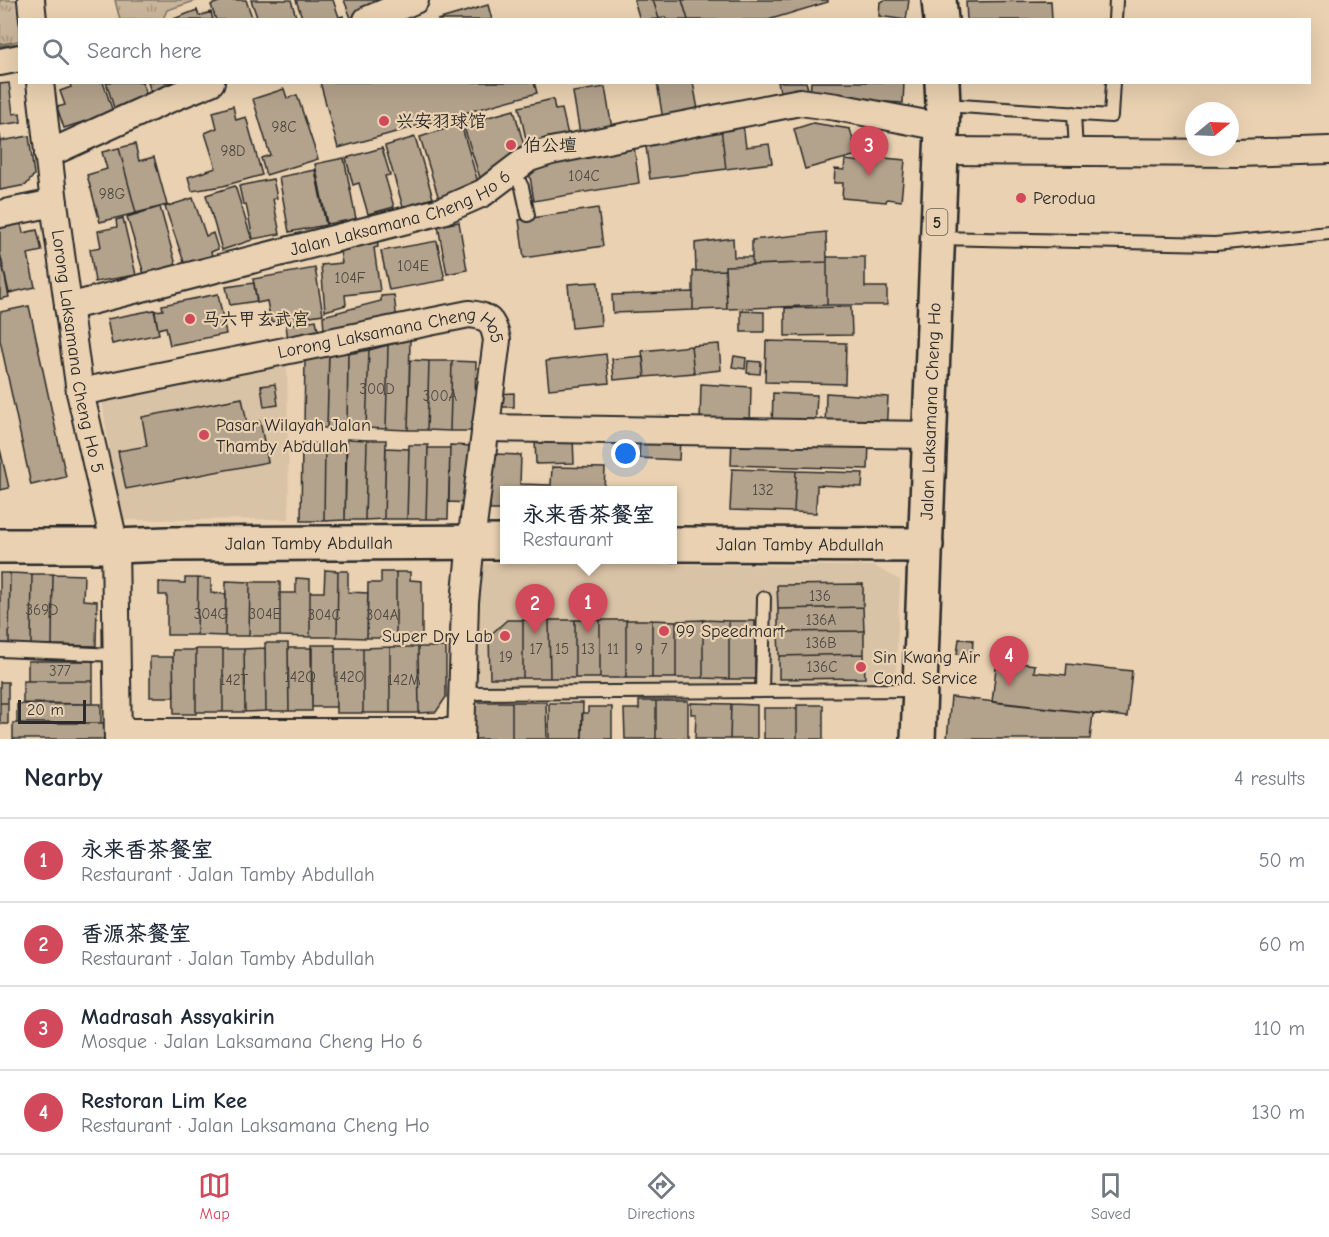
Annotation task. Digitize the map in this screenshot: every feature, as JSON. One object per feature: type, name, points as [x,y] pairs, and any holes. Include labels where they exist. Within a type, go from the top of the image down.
[{"type":"street","points":[[31,0],[33,18]]},
{"type":"street","points":[[372,18],[415,0]]},
{"type":"street","points":[[939,0],[941,18]]},
{"type":"street","points":[[0,62],[18,58]]},
{"type":"street","name":"Lorong Laksamana Cheng Ho 5","points":[[40,84],[80,392],[115,546],[118,736]]},
{"type":"street","points":[[48,154],[206,84]]},
{"type":"street","name":"Jalan Laksamana Cheng Ho 6","points":[[68,307],[442,211],[483,193],[529,158],[551,151],[800,102],[942,116],[1076,152],[1237,153],[1329,150]]},
{"type":"street","name":"Jalan Laksamana Cheng Ho","points":[[918,739],[942,116]]},
{"type":"street","points":[[0,214],[54,203]]},
{"type":"street","name":"Lorong Laksamana Cheng Ho5","points":[[80,392],[469,314],[483,315],[494,325],[496,340],[465,602],[461,736]]},
{"type":"street","points":[[485,428],[929,435]]},
{"type":"street","name":"Jalan Tamby Abdullah","points":[[0,546],[500,542]]},
{"type":"street","name":"Jalan Tamby Abdullah","points":[[677,544],[926,545]]},
{"type":"street","points":[[118,736],[461,736]]},
{"type":"lane","points":[[1115,18],[1116,0]]},
{"type":"lane","points":[[942,116],[1074,113],[1111,116],[1113,84]]},
{"type":"lane","points":[[1074,113],[1076,152]]},
{"type":"lane","points":[[513,171],[522,187],[528,215]]},
{"type":"lane","points":[[936,238],[1215,244],[1329,233]]},
{"type":"lane","points":[[762,691],[764,598]]},
{"type":"lane","points":[[0,650],[117,655]]},
{"type":"lane","points":[[463,693],[920,690]]},
{"type":"shaded area","points":[[287,361],[289,519],[120,520],[101,394]]},
{"type":"shaded area","points":[[457,563],[874,566],[900,580],[895,695],[456,698]]},
{"type":"green space","points":[[0,0],[20,0],[23,18],[18,18],[18,41],[0,44]]},
{"type":"green space","points":[[115,0],[198,0],[167,10],[163,18],[120,18]]},
{"type":"building","points":[[224,0],[246,0],[252,18],[215,18],[211,5]]},
{"type":"building","points":[[251,0],[291,0],[296,18],[257,18]]},
{"type":"building","points":[[296,0],[333,0],[339,17],[343,16],[344,18],[302,18]]},
{"type":"building","points":[[344,0],[400,0],[351,18]]},
{"type":"building","points":[[634,0],[653,0],[659,18],[639,18]]},
{"type":"building","points":[[653,0],[682,0],[687,18],[659,18]]},
{"type":"building","points":[[682,0],[828,0],[828,2],[775,18],[687,18]]},
{"type":"building","points":[[909,0],[906,18],[879,16],[880,2]]},
{"type":"building","points":[[1051,1],[1052,18],[967,18],[966,2]]},
{"type":"building","points":[[488,5],[491,18],[444,18]]},
{"type":"building","points":[[197,10],[199,16],[211,12],[212,18],[176,18]]},
{"type":"building","points":[[9,83],[13,114],[20,113],[21,122],[0,125],[0,84]]},
{"type":"building","points":[[70,84],[104,84],[113,112],[64,128],[57,107],[65,105],[60,91],[71,87]]},
{"type":"building","points":[[107,84],[143,84],[148,100],[115,111]]},
{"type":"building","points":[[149,84],[173,84],[151,92]]},
{"type":"building","name":"兴安羽球馆","points":[[321,84],[535,84],[537,93],[338,148]]},
{"type":"building","points":[[657,84],[693,84],[699,115],[663,120]]},
{"type":"building","points":[[778,84],[807,84],[808,89],[781,95]]},
{"type":"building","points":[[811,84],[904,84],[903,103],[810,98]]},
{"type":"building","points":[[605,87],[613,135],[581,140],[573,92]]},
{"type":"building","points":[[284,89],[287,98],[297,95],[318,159],[266,175],[261,158],[270,155],[253,99]]},
{"type":"building","points":[[553,99],[555,110],[562,109],[570,144],[529,153],[519,107]]},
{"type":"building","points":[[233,106],[236,120],[246,117],[262,175],[223,186],[192,191],[188,177],[216,168],[205,133],[217,128],[213,112]]},
{"type":"building","points":[[514,110],[526,153],[481,181],[463,124]]},
{"type":"building","points":[[813,123],[850,129],[857,155],[805,169],[794,129]]},
{"type":"building","points":[[461,124],[479,186],[439,199],[420,137]]},
{"type":"building","points":[[743,125],[746,147],[769,144],[772,163],[726,169],[721,128]]},
{"type":"building","points":[[721,128],[726,169],[650,179],[645,138]]},
{"type":"building","points":[[0,134],[1,141],[29,136],[34,175],[26,185],[0,190]]},
{"type":"building","points":[[415,137],[433,198],[403,207],[385,146]]},
{"type":"building","points":[[633,139],[639,183],[534,201],[529,170]]},
{"type":"building","points":[[135,144],[139,161],[154,157],[167,205],[136,213],[119,148]]},
{"type":"building","points":[[119,148],[136,213],[100,222],[87,175],[107,169],[102,152]]},
{"type":"building","points":[[382,148],[390,175],[385,176],[394,207],[368,214],[359,183],[353,185],[346,158]]},
{"type":"building","points":[[863,156],[905,160],[901,201],[842,198],[843,183],[834,183],[835,169],[844,170],[845,160],[862,162]]},
{"type":"building","points":[[344,158],[356,219],[327,224],[315,164]]},
{"type":"building","points":[[315,170],[326,225],[289,232],[279,177]]},
{"type":"building","points":[[273,179],[277,198],[273,199],[280,234],[253,239],[246,204],[243,204],[239,186]]},
{"type":"building","points":[[235,186],[252,240],[222,250],[206,195]]},
{"type":"building","points":[[193,198],[206,236],[213,233],[218,249],[211,252],[212,256],[185,265],[165,207]]},
{"type":"building","points":[[160,207],[176,265],[144,274],[127,217]]},
{"type":"building","points":[[598,208],[603,246],[524,258],[519,220]]},
{"type":"building","points":[[20,217],[23,233],[37,230],[42,251],[28,254],[35,287],[9,293],[0,253],[0,221]]},
{"type":"building","points":[[123,218],[136,275],[95,282],[90,249],[101,247],[98,231],[117,227],[116,220]]},
{"type":"building","points":[[459,222],[467,270],[447,274],[438,226]]},
{"type":"building","points":[[826,232],[827,262],[752,265],[752,240]]},
{"type":"building","points":[[733,238],[734,257],[752,257],[752,265],[725,266],[725,270],[696,271],[695,243]]},
{"type":"building","points":[[377,239],[378,247],[374,248],[380,291],[345,295],[346,305],[325,311],[321,265],[342,263],[339,245]]},
{"type":"building","points":[[437,241],[445,280],[389,290],[381,251]]},
{"type":"building","points":[[0,253],[9,297],[0,299]]},
{"type":"building","points":[[827,257],[865,257],[865,287],[887,287],[887,305],[827,305]]},
{"type":"building","points":[[827,262],[827,305],[727,309],[725,266]]},
{"type":"building","points":[[315,268],[323,314],[271,322],[267,301],[257,303],[253,279]]},
{"type":"building","points":[[725,270],[727,309],[693,310],[693,271]]},
{"type":"building","points":[[598,282],[601,325],[572,328],[568,284]]},
{"type":"building","points":[[254,283],[257,301],[230,305],[226,287]]},
{"type":"building","points":[[693,292],[693,310],[613,313],[612,295]]},
{"type":"building","name":"马六甲玄武宫","points":[[218,294],[226,334],[170,345],[166,327],[158,329],[155,311],[163,310],[162,305]]},
{"type":"building","points":[[394,295],[397,321],[324,331],[323,316],[381,301],[381,296]]},
{"type":"building","points":[[29,306],[66,477],[31,485],[0,340],[0,312]]},
{"type":"building","points":[[851,307],[852,335],[785,336],[785,308]]},
{"type":"building","points":[[154,310],[159,334],[112,344],[107,319]]},
{"type":"building","points":[[741,311],[764,312],[764,332],[741,332]]},
{"type":"building","points":[[316,320],[319,335],[288,340],[286,325]]},
{"type":"building","points":[[410,340],[408,430],[386,429],[388,345]]},
{"type":"building","points":[[766,341],[846,343],[845,384],[765,382]]},
{"type":"building","points":[[719,344],[721,370],[694,373],[691,346]]},
{"type":"building","points":[[388,345],[386,429],[366,428],[369,350]]},
{"type":"building","points":[[348,346],[347,428],[327,428],[329,351]]},
{"type":"building","points":[[691,346],[694,373],[645,377],[642,351]]},
{"type":"building","points":[[369,350],[366,428],[347,428],[348,354]]},
{"type":"building","points":[[606,354],[609,383],[549,389],[546,361]]},
{"type":"building","points":[[329,355],[327,428],[304,427],[305,358]]},
{"type":"building","points":[[643,356],[645,377],[614,380],[612,359]]},
{"type":"building","points":[[734,356],[746,358],[745,369],[732,367]]},
{"type":"building","points":[[410,360],[429,361],[427,430],[408,430]]},
{"type":"building","points":[[429,361],[452,361],[450,431],[427,430]]},
{"type":"building","points":[[452,361],[476,362],[474,431],[450,431]]},
{"type":"building","points":[[748,361],[761,362],[760,374],[747,373]]},
{"type":"building","points":[[275,384],[278,405],[264,407],[261,386]]},
{"type":"building","points":[[701,384],[751,387],[750,426],[700,423]]},
{"type":"building","points":[[514,393],[514,407],[496,407],[496,394]]},
{"type":"building","points":[[773,393],[817,395],[815,430],[772,428]]},
{"type":"building","points":[[826,393],[888,397],[886,432],[825,429]]},
{"type":"building","name":"Pasar Wilayah Jalan Thamby Abdullah","points":[[242,398],[247,423],[260,421],[268,462],[126,489],[118,451],[147,446],[142,417]]},
{"type":"building","points":[[640,436],[680,438],[679,460],[639,458]]},
{"type":"building","points":[[573,438],[574,463],[536,464],[535,440]]},
{"type":"building","points":[[732,438],[869,442],[868,469],[731,465]]},
{"type":"building","points":[[347,439],[367,440],[365,520],[345,520]]},
{"type":"building","points":[[367,440],[386,440],[384,519],[365,520]]},
{"type":"building","points":[[302,443],[325,444],[324,521],[301,521]]},
{"type":"building","points":[[325,444],[346,445],[345,520],[324,521]]},
{"type":"building","points":[[409,445],[428,445],[426,519],[407,519]]},
{"type":"building","points":[[450,445],[473,446],[471,503],[449,502]]},
{"type":"building","points":[[386,448],[409,449],[407,519],[384,519]]},
{"type":"building","points":[[428,448],[450,448],[448,519],[426,519]]},
{"type":"building","points":[[0,449],[9,488],[0,490]]},
{"type":"building","points":[[492,454],[521,455],[520,484],[551,485],[552,467],[605,468],[604,486],[500,486],[500,510],[490,510]]},
{"type":"building","points":[[732,469],[796,471],[794,512],[730,510]]},
{"type":"building","points":[[796,471],[863,473],[862,487],[817,485],[816,513],[794,512]]},
{"type":"building","points":[[325,570],[338,571],[337,637],[310,637],[310,592],[324,592]]},
{"type":"building","points":[[338,571],[348,571],[348,592],[368,593],[367,638],[337,637]]},
{"type":"building","points":[[381,572],[396,572],[396,638],[367,638],[368,583],[381,583]]},
{"type":"building","points":[[396,572],[410,572],[410,580],[422,581],[422,639],[396,638]]},
{"type":"building","points":[[0,573],[10,573],[9,644],[0,644]]},
{"type":"building","points":[[10,573],[32,574],[31,645],[9,644]]},
{"type":"building","points":[[32,574],[53,574],[52,645],[31,645]]},
{"type":"building","points":[[53,574],[84,575],[83,600],[97,601],[96,646],[52,645]]},
{"type":"building","points":[[185,578],[198,578],[197,635],[167,635],[167,595],[159,595],[159,582],[185,583]]},
{"type":"building","points":[[198,578],[211,579],[211,593],[226,594],[225,636],[197,635]]},
{"type":"building","points":[[296,578],[310,579],[310,637],[280,636],[280,593],[296,593]]},
{"type":"building","points":[[226,581],[250,582],[249,636],[225,636]]},
{"type":"building","points":[[250,582],[280,582],[280,636],[249,636]]},
{"type":"building","points":[[863,584],[863,607],[778,609],[777,585]]},
{"type":"building","points":[[863,607],[864,631],[778,632],[778,609]]},
{"type":"building","points":[[507,620],[523,620],[523,678],[490,678],[489,636]]},
{"type":"building","points":[[523,620],[549,620],[550,678],[523,678]]},
{"type":"building","points":[[549,620],[575,620],[575,678],[550,678]]},
{"type":"building","points":[[575,620],[600,620],[600,678],[575,678]]},
{"type":"building","points":[[600,620],[626,620],[626,678],[600,678]]},
{"type":"building","points":[[626,620],[652,620],[652,678],[626,678]]},
{"type":"building","points":[[652,620],[676,621],[676,678],[652,678]]},
{"type":"building","points":[[703,620],[729,621],[729,679],[703,678]]},
{"type":"building","points":[[703,620],[703,678],[676,678],[676,621]]},
{"type":"building","points":[[729,621],[755,621],[755,679],[729,679]]},
{"type":"building","points":[[864,631],[864,654],[779,656],[778,632]]},
{"type":"building","points":[[959,639],[973,640],[972,655],[957,654]]},
{"type":"building","points":[[265,643],[288,643],[289,711],[266,711]]},
{"type":"building","points":[[311,645],[335,645],[336,707],[312,707]]},
{"type":"building","points":[[390,647],[418,647],[419,713],[390,713]]},
{"type":"building","points":[[390,647],[390,713],[363,713],[363,648]]},
{"type":"building","points":[[418,647],[446,647],[446,697],[436,712],[419,713]]},
{"type":"building","points":[[265,648],[266,711],[245,712],[244,649]]},
{"type":"building","points":[[288,648],[312,648],[312,711],[289,711]]},
{"type":"building","points":[[335,648],[363,648],[363,713],[336,713]]},
{"type":"building","points":[[196,649],[223,649],[223,712],[196,712]]},
{"type":"building","points":[[223,649],[244,649],[245,712],[223,712]]},
{"type":"building","points":[[173,650],[196,650],[196,714],[174,714]]},
{"type":"building","points":[[864,654],[865,678],[779,679],[779,656]]},
{"type":"building","points":[[150,657],[173,657],[174,697],[150,697]]},
{"type":"building","points":[[28,661],[93,661],[93,681],[28,681]]},
{"type":"building","points":[[1004,661],[1035,665],[1034,672],[1066,675],[1067,664],[1132,671],[1127,717],[992,702],[996,668],[1003,669]]},
{"type":"building","points":[[23,681],[93,681],[93,704],[23,703]]},
{"type":"building","points":[[0,682],[8,682],[8,703],[0,703]]},
{"type":"building","points":[[951,697],[1093,713],[1090,739],[947,739]]},
{"type":"building","points":[[639,701],[656,701],[656,739],[625,739],[624,709],[639,709]]},
{"type":"building","points":[[656,701],[688,701],[688,739],[656,739]]},
{"type":"building","points":[[472,702],[512,702],[512,739],[473,739]]},
{"type":"building","points":[[512,702],[546,702],[547,739],[512,739]]},
{"type":"building","points":[[0,703],[8,703],[8,724],[0,724]]},
{"type":"building","points":[[549,703],[583,703],[582,739],[549,739]]},
{"type":"building","points":[[691,703],[731,704],[730,739],[695,739],[696,714],[691,714]]},
{"type":"building","points":[[17,704],[101,704],[101,723],[17,723]]},
{"type":"building","points":[[731,704],[757,705],[757,739],[730,739]]},
{"type":"building","points":[[797,705],[823,705],[823,739],[797,739]]},
{"type":"building","points":[[588,707],[612,707],[612,739],[582,739],[582,713],[588,713]]},
{"type":"building","points":[[764,708],[797,708],[797,739],[764,739]]},
{"type":"building","points":[[13,723],[105,723],[105,739],[13,739]]},
{"type":"waterway","points":[[0,48],[18,46]]},
{"type":"place","name":"兴安羽球馆","points":[[384,121]]},
{"type":"place","name":"伯公壇","points":[[511,145]]},
{"type":"place","name":"Madrasah Assyakirin","points":[[869,176]]},
{"type":"place","name":"Perodua","points":[[1021,198]]},
{"type":"place","name":"马六甲玄武宫","points":[[190,319]]},
{"type":"place","name":"Pasar Wilayah Jalan Thamby Abdullah","points":[[204,435]]},
{"type":"place","name":"99 Speedmart","points":[[664,631]]},
{"type":"place","name":"永来香茶餐室","points":[[588,633]]},
{"type":"place","name":"香源茶餐室","points":[[535,634]]},
{"type":"place","name":"Super Dry Lab","points":[[505,636]]},
{"type":"place","name":"Sin Kwang Air Cond. Service","points":[[861,667]]},
{"type":"place","name":"Restoran Lim Kee","points":[[1009,686]]}]
